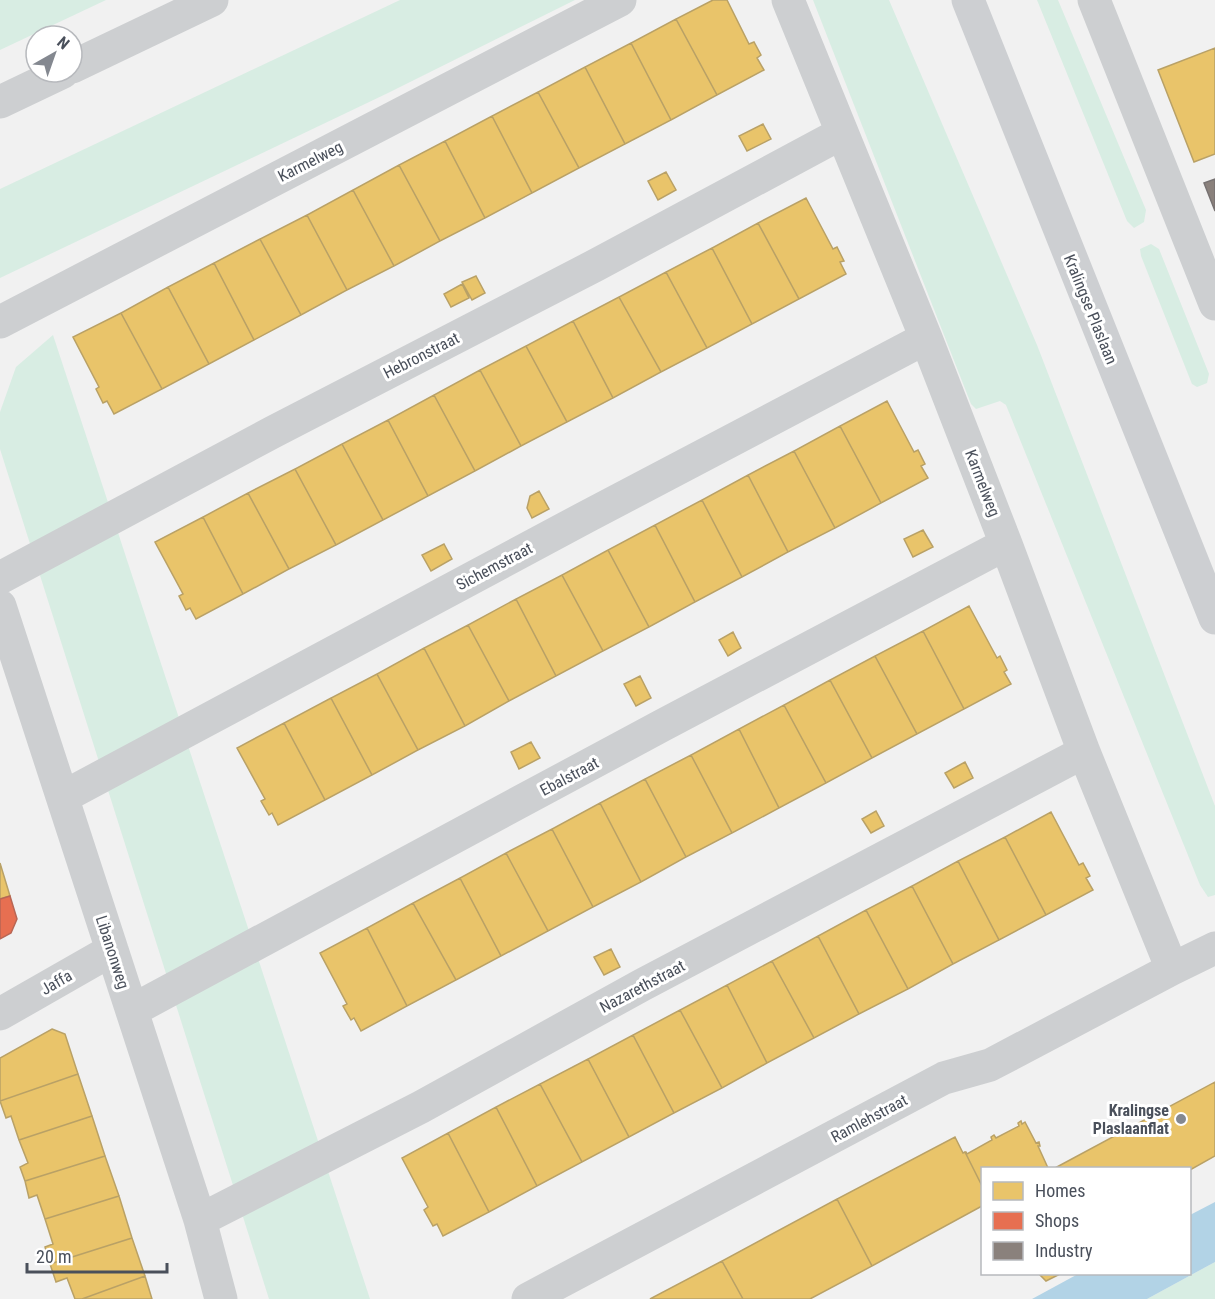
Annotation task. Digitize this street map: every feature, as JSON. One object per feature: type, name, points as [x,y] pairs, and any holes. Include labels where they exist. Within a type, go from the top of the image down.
[{"type":"main road","name":"Kralingse Plaslaan","points":[[968,0],[1215,618]]},
{"type":"street","points":[[84,62],[212,0]]},
{"type":"street","name":"Karmelweg","points":[[0,322],[620,0]]},
{"type":"street","name":"Karmelweg","points":[[788,0],[926,338],[1084,752],[1172,969]]},
{"type":"street","points":[[1094,0],[1215,304]]},
{"type":"street","points":[[0,102],[38,84]]},
{"type":"street","name":"Hebronstraat","points":[[0,578],[273,432],[596,266],[842,133]]},
{"type":"street","name":"Sichemstraat","points":[[63,797],[926,338]]},
{"type":"street","name":"Ebalstraat","points":[[133,1010],[663,725],[1006,544]]},
{"type":"street","name":"Libanonweg","points":[[0,606],[200,1220],[221,1299]]},
{"type":"street","name":"Nazarethstraat","points":[[200,1220],[421,1107],[642,985],[1084,752]]},
{"type":"street","name":"Ramlehstraat","points":[[528,1299],[944,1078],[990,1065],[1215,948]]},
{"type":"street","name":"Jaffa","points":[[0,1014],[112,950]]},
{"type":"green space","points":[[0,0],[106,0],[55,24],[24,24],[24,39],[0,50]]},
{"type":"green space","points":[[400,0],[575,0],[388,93],[0,278],[0,189]]},
{"type":"green space","points":[[813,0],[889,0],[1037,345],[1215,806],[1215,895],[1208,897],[1200,885],[1006,405],[1000,401],[976,409],[971,404]]},
{"type":"green space","points":[[1037,0],[1058,0],[1146,210],[1144,222],[1134,228],[1127,221]]},
{"type":"green space","points":[[1151,244],[1159,249],[1209,374],[1207,383],[1197,387],[1192,384],[1141,256],[1140,249]]},
{"type":"green space","points":[[53,335],[370,1299],[269,1299],[0,449],[0,412],[16,367]]},
{"type":"green space","points":[[1215,1262],[1215,1299],[1147,1299]]},
{"type":"water","points":[[1215,1202],[1215,1262],[1147,1299],[1032,1299],[1076,1275],[1191,1275],[1191,1214]]},
{"type":"building: Homes","points":[[713,0],[727,0],[749,44],[754,42],[761,55],[757,58],[764,70],[717,95],[676,19]]},
{"type":"building: Homes","points":[[676,19],[717,95],[671,120],[631,43]]},
{"type":"building: Homes","points":[[631,43],[671,120],[625,144],[585,67]]},
{"type":"building: Homes","points":[[1215,48],[1215,154],[1194,162],[1158,70]]},
{"type":"building: Homes","points":[[585,67],[625,144],[579,168],[538,92]]},
{"type":"building: Homes","points":[[538,92],[579,168],[532,193],[492,116]]},
{"type":"building: Homes","points":[[492,116],[532,193],[485,218],[445,141]]},
{"type":"building: Homes","points":[[763,124],[771,139],[747,151],[739,136]]},
{"type":"building: Homes","points":[[445,141],[485,218],[440,241],[399,165]]},
{"type":"building: Homes","points":[[399,165],[440,241],[394,266],[353,190]]},
{"type":"building: Homes","points":[[666,172],[676,190],[658,200],[648,181]]},
{"type":"building: Homes","points":[[353,190],[394,266],[347,290],[307,215]]},
{"type":"building: Homes","points":[[806,198],[833,249],[837,247],[844,261],[840,262],[846,274],[799,299],[758,223]]},
{"type":"building: Homes","points":[[307,215],[347,290],[301,315],[260,239]]},
{"type":"building: Homes","points":[[758,223],[799,299],[752,324],[712,248]]},
{"type":"building: Homes","points":[[260,239],[301,315],[254,340],[214,263]]},
{"type":"building: Homes","points":[[712,248],[752,324],[707,348],[666,272]]},
{"type":"building: Homes","points":[[214,263],[254,340],[209,364],[168,287]]},
{"type":"building: Homes","points":[[666,272],[707,348],[661,372],[619,297]]},
{"type":"building: Homes","points":[[476,276],[485,293],[472,300],[462,282]]},
{"type":"building: Homes","points":[[462,284],[469,298],[451,307],[444,294]]},
{"type":"building: Homes","points":[[168,287],[209,364],[162,389],[121,313]]},
{"type":"building: Homes","points":[[619,297],[661,372],[613,398],[573,321]]},
{"type":"building: Homes","points":[[121,313],[162,389],[114,414],[107,401],[103,403],[96,389],[99,387],[73,337]]},
{"type":"building: Homes","points":[[573,321],[613,398],[567,422],[526,346]]},
{"type":"building: Homes","points":[[526,346],[567,422],[521,446],[480,370]]},
{"type":"building: Homes","points":[[480,370],[521,446],[475,471],[434,395]]},
{"type":"building: Homes","points":[[434,395],[475,471],[428,496],[388,420]]},
{"type":"building: Homes","points":[[887,401],[914,452],[918,450],[925,464],[921,466],[928,478],[881,503],[840,426]]},
{"type":"building: Homes","points":[[388,420],[428,496],[383,520],[342,444]]},
{"type":"building: Homes","points":[[840,426],[881,503],[835,528],[794,451]]},
{"type":"building: Homes","points":[[342,444],[383,520],[336,545],[295,469]]},
{"type":"building: Homes","points":[[794,451],[835,528],[788,552],[748,475]]},
{"type":"building: Homes","points":[[295,469],[336,545],[289,569],[248,493]]},
{"type":"building: Homes","points":[[748,475],[788,552],[742,577],[702,500]]},
{"type":"building: Homes","points":[[539,491],[549,509],[532,518],[527,508],[530,496]]},
{"type":"building: Homes","points":[[248,493],[289,569],[243,594],[203,517]]},
{"type":"building: Homes","points":[[702,500],[742,577],[695,602],[655,525]]},
{"type":"building: Homes","points":[[203,517],[243,594],[196,619],[190,608],[186,610],[179,596],[183,594],[155,542]]},
{"type":"building: Homes","points":[[655,525],[695,602],[649,627],[608,550]]},
{"type":"building: Homes","points":[[923,530],[933,547],[913,557],[904,539]]},
{"type":"building: Homes","points":[[444,544],[452,559],[431,571],[422,555]]},
{"type":"building: Homes","points":[[608,550],[649,627],[603,651],[562,575]]},
{"type":"building: Homes","points":[[562,575],[603,651],[556,676],[516,599]]},
{"type":"building: Homes","points":[[516,599],[556,676],[509,701],[468,625]]},
{"type":"building: Homes","points":[[969,606],[997,658],[1000,656],[1007,670],[1004,672],[1011,684],[964,709],[923,631]]},
{"type":"building: Homes","points":[[468,625],[509,701],[465,726],[424,648]]},
{"type":"building: Homes","points":[[923,631],[964,709],[917,734],[875,656]]},
{"type":"building: Homes","points":[[733,632],[741,648],[728,656],[719,640]]},
{"type":"building: Homes","points":[[424,648],[465,726],[418,750],[377,674]]},
{"type":"building: Homes","points":[[875,656],[917,734],[872,758],[830,680]]},
{"type":"building: Homes","points":[[377,674],[418,750],[372,775],[331,698]]},
{"type":"building: Homes","points":[[640,676],[651,698],[636,706],[624,684]]},
{"type":"building: Homes","points":[[830,680],[872,758],[826,783],[784,705]]},
{"type":"building: Homes","points":[[331,698],[372,775],[325,800],[284,723]]},
{"type":"building: Homes","points":[[784,705],[826,783],[779,808],[739,729]]},
{"type":"building: Homes","points":[[284,723],[325,800],[278,825],[272,813],[269,815],[261,801],[265,799],[237,748]]},
{"type":"building: Homes","points":[[739,729],[779,808],[732,833],[691,755]]},
{"type":"building: Homes","points":[[531,742],[540,758],[519,769],[511,752]]},
{"type":"building: Homes","points":[[691,755],[732,833],[686,857],[645,779]]},
{"type":"building: Homes","points":[[965,762],[973,778],[954,788],[945,773]]},
{"type":"building: Homes","points":[[645,779],[686,857],[641,882],[600,803]]},
{"type":"building: Homes","points":[[600,803],[641,882],[593,907],[552,829]]},
{"type":"building: Homes","points":[[876,811],[884,826],[871,833],[862,819]]},
{"type":"building: Homes","points":[[1051,812],[1079,865],[1083,863],[1090,876],[1086,878],[1093,890],[1046,915],[1005,837]]},
{"type":"building: Homes","points":[[552,829],[593,907],[548,931],[506,853]]},
{"type":"building: Homes","points":[[1005,837],[1046,915],[999,940],[958,861]]},
{"type":"building: Homes","points":[[506,853],[548,931],[501,956],[460,878]]},
{"type":"building: Homes","points":[[958,861],[999,940],[953,964],[912,886]]},
{"type":"building: Homes","points":[[0,863],[10,896],[0,899]]},
{"type":"building: Homes","points":[[460,878],[501,956],[456,980],[413,903]]},
{"type":"building: Homes","points":[[912,886],[953,964],[908,989],[866,910]]},
{"type":"building: Homes","points":[[413,903],[456,980],[407,1006],[367,928]]},
{"type":"building: Homes","points":[[866,910],[908,989],[859,1014],[818,936]]},
{"type":"building: Homes","points":[[367,928],[407,1006],[361,1031],[354,1018],[351,1020],[343,1006],[347,1004],[320,953]]},
{"type":"building: Homes","points":[[818,936],[859,1014],[814,1038],[772,961]]},
{"type":"building: Homes","points":[[611,949],[620,967],[604,975],[594,957]]},
{"type":"building: Homes","points":[[772,961],[814,1038],[767,1063],[727,985]]},
{"type":"building: Homes","points":[[727,985],[767,1063],[722,1088],[680,1010]]},
{"type":"building: Homes","points":[[680,1010],[722,1088],[674,1113],[633,1035]]},
{"type":"building: Homes","points":[[52,1029],[65,1034],[78,1074],[0,1101],[0,1058]]},
{"type":"building: Homes","points":[[633,1035],[674,1113],[629,1137],[588,1059]]},
{"type":"building: Homes","points":[[588,1059],[629,1137],[582,1162],[540,1084]]},
{"type":"building: Homes","points":[[78,1074],[92,1116],[19,1140],[11,1116],[6,1118],[0,1101]]},
{"type":"building: Homes","name":"Kralingse Plaslaanflat","points":[[1215,1082],[1215,1156],[1191,1169],[1191,1167],[1057,1167]]},
{"type":"building: Homes","points":[[540,1084],[582,1162],[537,1186],[496,1107]]},
{"type":"building: Homes","points":[[496,1107],[537,1186],[489,1212],[448,1133]]},
{"type":"building: Homes","points":[[92,1116],[105,1156],[25,1181],[20,1167],[28,1163],[19,1140]]},
{"type":"building: Homes","points":[[1025,1122],[1036,1143],[1039,1142],[1040,1146],[1038,1146],[1048,1167],[981,1167],[981,1184],[965,1152],[967,1154],[992,1140],[991,1137],[994,1135],[996,1138],[1019,1126],[1018,1123]]},
{"type":"building: Homes","points":[[448,1133],[489,1212],[443,1236],[437,1224],[433,1226],[424,1210],[428,1207],[402,1158]]},
{"type":"building: Homes","points":[[955,1137],[981,1184],[981,1207],[872,1266],[837,1199]]},
{"type":"building: Homes","points":[[105,1156],[119,1196],[45,1219],[37,1195],[29,1198],[25,1181]]},
{"type":"building: Homes","points":[[119,1196],[132,1238],[50,1264],[45,1247],[53,1244],[45,1219]]},
{"type":"building: Homes","points":[[837,1199],[872,1266],[810,1299],[743,1299],[722,1261]]},
{"type":"building: Homes","points":[[132,1238],[145,1276],[82,1299],[75,1299],[67,1278],[56,1282],[50,1264]]},
{"type":"building: Homes","points":[[722,1261],[743,1299],[650,1299]]},
{"type":"building: Homes","points":[[1040,1275],[1058,1275],[1046,1281]]},
{"type":"building: Homes","points":[[145,1276],[152,1299],[82,1299]]},
{"type":"building: Shops","points":[[10,896],[17,919],[11,933],[0,939],[0,899]]},
{"type":"building: Industry","points":[[1215,179],[1215,211],[1204,183]]},
{"type":"place","name":"Kralingse Plaslaanflat","points":[[1181,1119]]}]
